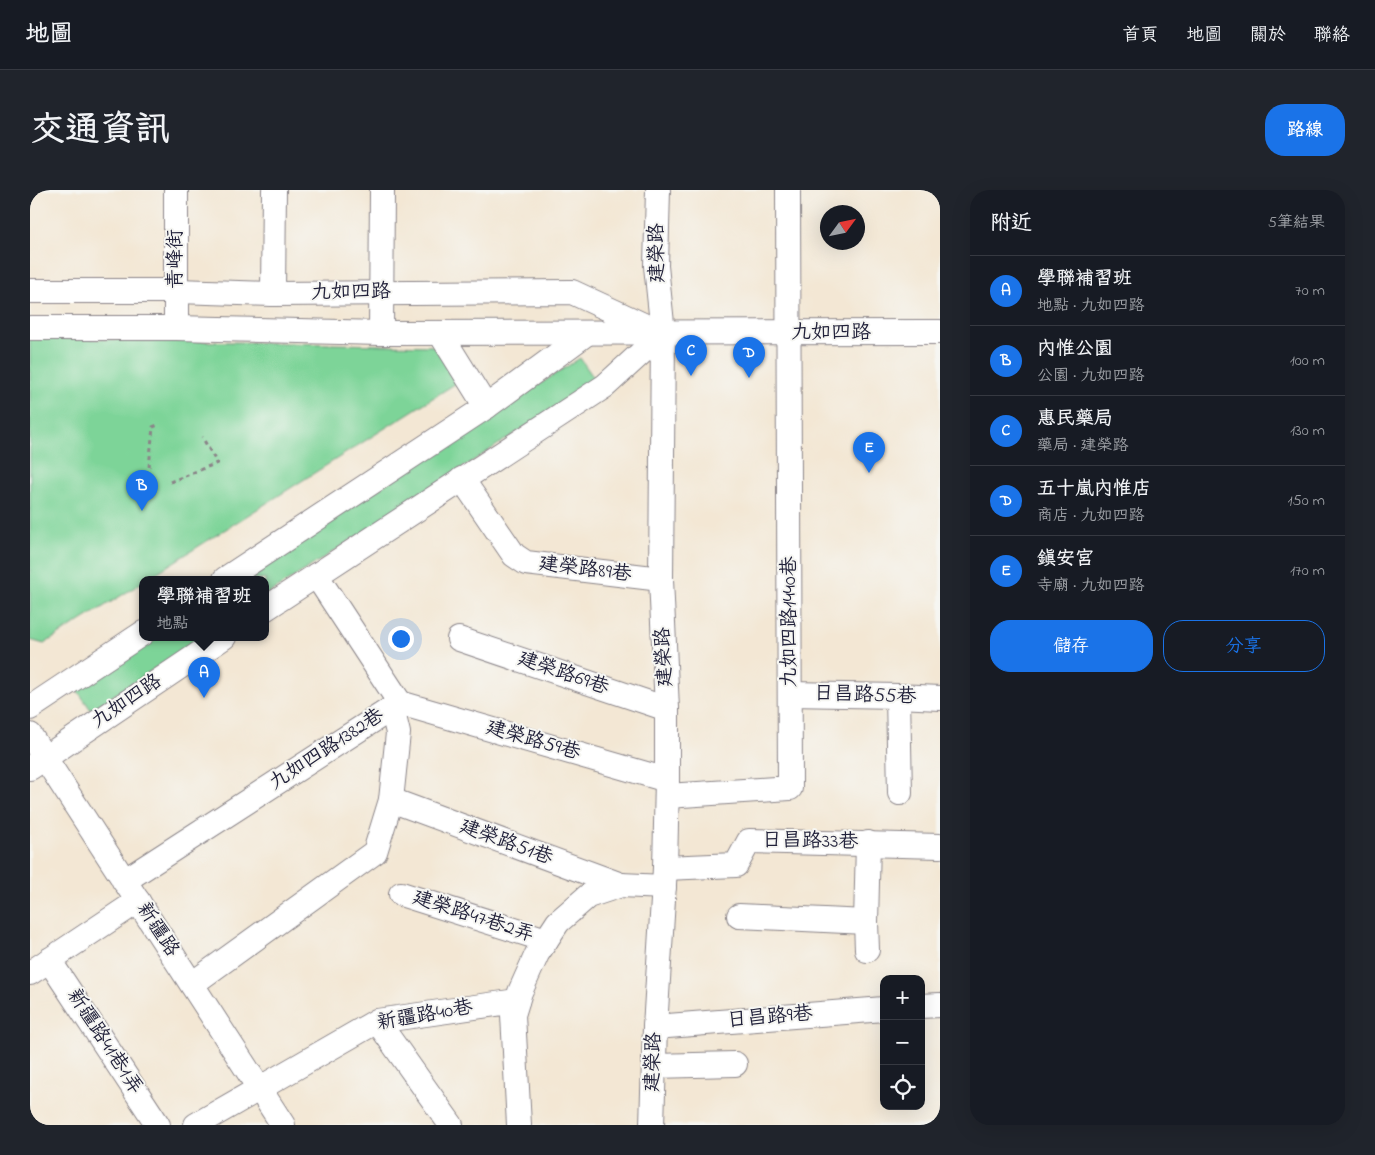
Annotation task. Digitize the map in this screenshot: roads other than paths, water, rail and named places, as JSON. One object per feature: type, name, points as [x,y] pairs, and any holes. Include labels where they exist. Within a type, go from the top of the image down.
[{"type":"street","name":"青峰街","points":[[176,190],[176,328]]},
{"type":"street","points":[[273,294],[274,190]]},
{"type":"street","points":[[381,333],[382,190]]},
{"type":"street","name":"建榮路","points":[[652,1125],[667,788],[667,709],[661,579],[663,334],[656,266],[658,190]]},
{"type":"street","name":"九如四路1440巷","points":[[667,788],[790,788],[788,190]]},
{"type":"street","name":"九如四路","points":[[30,291],[177,291],[273,294],[572,292],[663,334]]},
{"type":"street","name":"九如四路","points":[[30,328],[176,328],[381,333],[663,334],[940,332]]},
{"type":"street","points":[[440,333],[486,407]]},
{"type":"street","points":[[230,576],[486,407],[587,333]]},
{"type":"street","points":[[269,606],[605,386],[663,334]]},
{"type":"street","name":"建榮路89巷","points":[[462,479],[514,555],[526,563],[661,579]]},
{"type":"street","name":"九如四路1382巷","points":[[124,880],[396,706],[316,574]]},
{"type":"street","points":[[30,708],[139,636]]},
{"type":"street","name":"建榮路69巷","points":[[459,639],[667,709]]},
{"type":"street","name":"九如四路","points":[[37,763],[218,641]]},
{"type":"street","name":"日昌路55巷","points":[[790,694],[940,698]]},
{"type":"street","points":[[898,696],[900,793]]},
{"type":"street","points":[[192,984],[375,852],[391,800],[398,733],[396,706]]},
{"type":"street","name":"建榮路59巷","points":[[396,706],[667,788]]},
{"type":"street","name":"新疆路","points":[[30,735],[37,763],[124,880],[283,1125]]},
{"type":"street","name":"建榮路51巷","points":[[391,800],[622,885]]},
{"type":"street","name":"日昌路33巷","points":[[664,878],[736,865],[749,841],[940,846]]},
{"type":"street","points":[[867,950],[868,843]]},
{"type":"street","points":[[519,1125],[513,1015],[537,954],[558,922],[588,896],[622,885],[664,878]]},
{"type":"street","name":"建榮路47巷2弄","points":[[401,894],[546,940]]},
{"type":"street","points":[[30,973],[138,901]]},
{"type":"street","points":[[739,916],[866,922]]},
{"type":"street","name":"新疆路41巷1弄","points":[[49,960],[158,1125]]},
{"type":"street","name":"新疆路40巷","points":[[196,1125],[377,1021],[517,1001]]},
{"type":"street","points":[[925,1006],[940,1005]]},
{"type":"street","name":"日昌路9巷","points":[[655,1028],[880,1009]]},
{"type":"street","points":[[377,1021],[451,1125]]},
{"type":"street","points":[[654,1066],[735,1064]]},
{"type":"place","name":"惠民藥局","points":[[691,376]]},
{"type":"place","name":"五十嵐內惟店","points":[[749,378]]},
{"type":"place","name":"鎮安宮","points":[[869,473]]},
{"type":"place","name":"內惟公園","points":[[142,511]]},
{"type":"place","name":"學聯補習班","points":[[204,698]]}]
